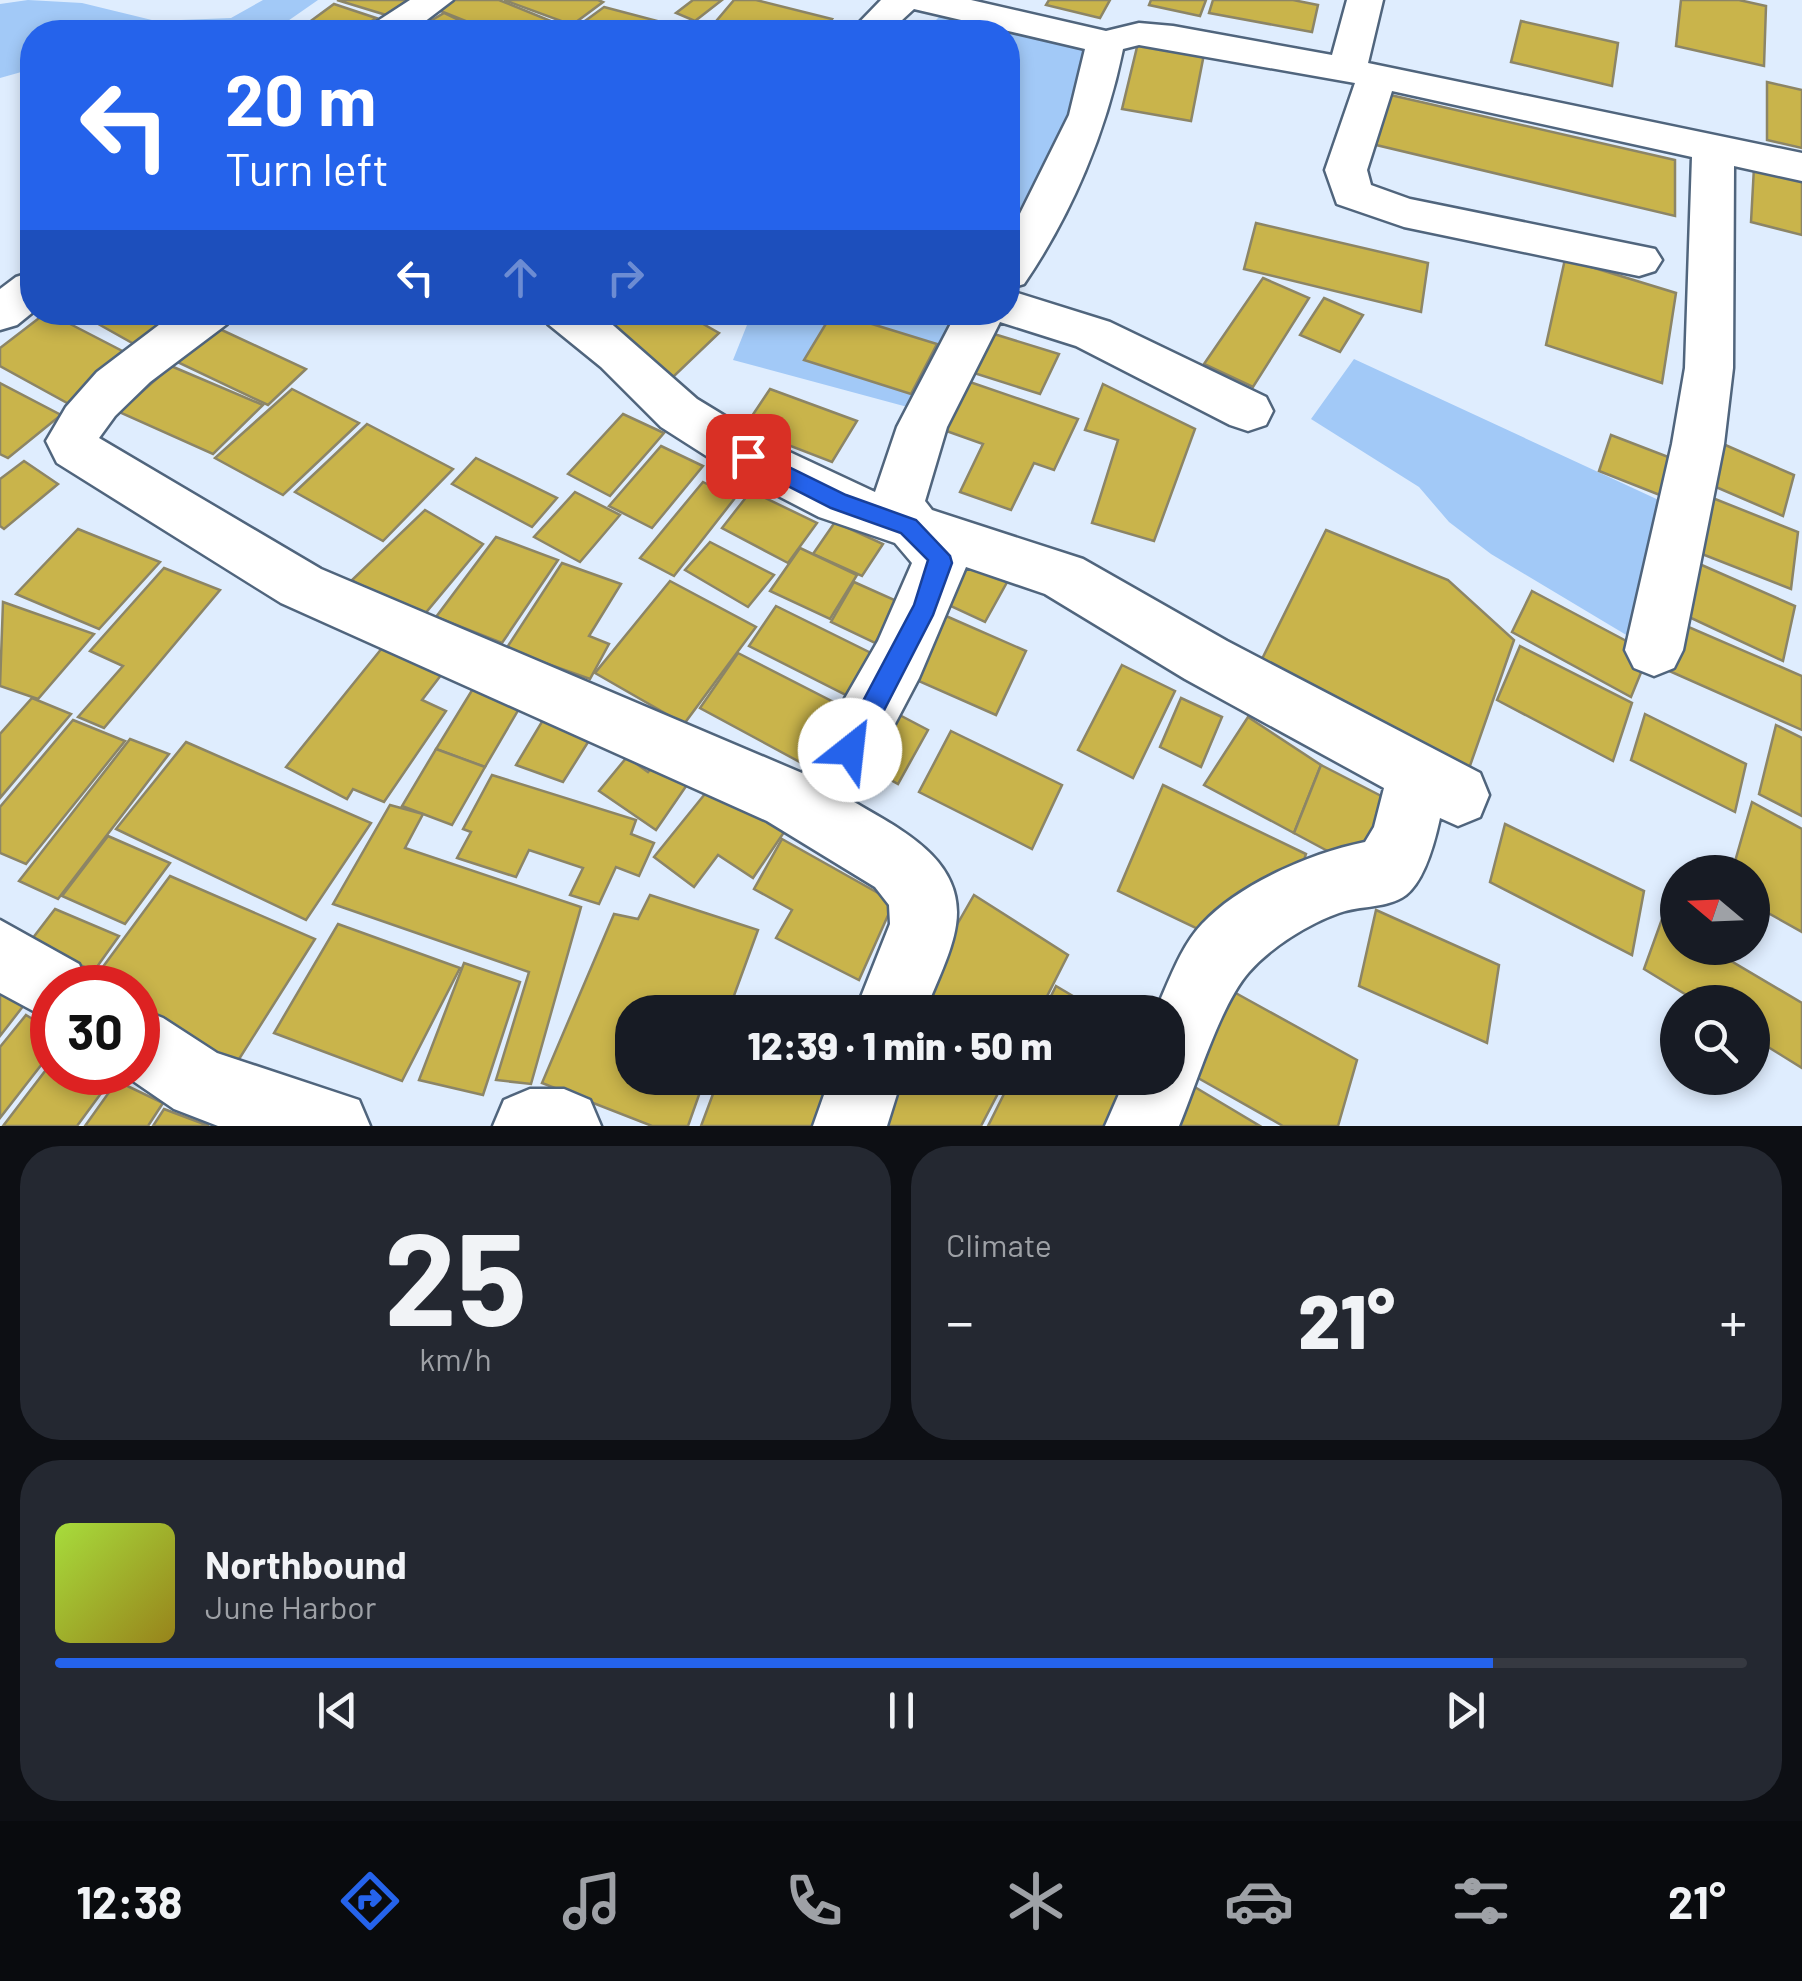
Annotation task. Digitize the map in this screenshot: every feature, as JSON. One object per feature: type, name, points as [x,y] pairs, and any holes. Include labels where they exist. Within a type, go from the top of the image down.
[{"type":"street","points":[[404,20],[435,0]]},
{"type":"street","points":[[881,20],[902,0]]},
{"type":"street","points":[[924,0],[1011,20]]},
{"type":"street","points":[[1365,0],[1362,73],[1346,170],[1352,194],[1404,212],[1639,260]]},
{"type":"street","points":[[1020,22],[1106,42],[1140,34],[1172,38],[1362,73],[1802,166]]},
{"type":"street","points":[[1020,256],[1089,115],[1106,42]]},
{"type":"street","points":[[1654,650],[1698,444],[1709,368],[1713,146]]},
{"type":"street","points":[[1020,311],[1093,334],[1248,411]]},
{"type":"street","points":[[194,325],[109,393],[80,423],[72,440],[76,449],[301,586],[790,798],[898,864],[921,894],[923,924],[896,995]]},
{"type":"street","points":[[581,325],[679,413],[748,456],[838,502],[908,526],[942,533],[1063,576],[1206,660],[1438,784],[1384,871],[1329,882],[1250,925],[1223,950],[1185,1027]]},
{"type":"street","points":[[814,813],[885,687],[924,608],[940,563],[939,556],[908,526],[898,502],[922,427],[975,325]]},
{"type":"street","points":[[0,954],[30,973]]},
{"type":"street","points":[[160,1058],[199,1084],[333,1126]]},
{"type":"street","points":[[850,1126],[860,1095]]},
{"type":"street","points":[[1142,1126],[1155,1095]]},
{"type":"street","points":[[530,1126],[564,1126]]},
{"type":"shaded area","points":[[28,0],[82,3],[152,20],[20,20],[20,72],[0,78],[0,4]]},
{"type":"shaded area","points":[[263,0],[318,0],[289,20],[181,20],[231,18]]},
{"type":"shaded area","points":[[940,16],[995,20],[936,20]]},
{"type":"shaded area","points":[[1020,22],[1064,25],[1095,45],[1055,167],[1020,236]]},
{"type":"shaded area","points":[[747,325],[967,325],[926,412],[733,360]]},
{"type":"shaded area","points":[[1354,359],[1676,508],[1633,639],[1491,554],[1449,522],[1419,487],[1311,419]]},
{"type":"building","points":[[337,0],[417,0],[396,18]]},
{"type":"building","points":[[453,0],[499,0],[548,20],[463,20],[438,10]]},
{"type":"building","points":[[504,0],[603,2],[579,20],[558,20]]},
{"type":"building","points":[[693,0],[722,0],[696,20],[676,13]]},
{"type":"building","points":[[734,0],[756,0],[832,19],[831,20],[717,20]]},
{"type":"building","points":[[1049,0],[1110,0],[1100,18],[1046,5]]},
{"type":"building","points":[[1151,0],[1206,0],[1200,16],[1149,5]]},
{"type":"building","points":[[1213,0],[1293,0],[1318,5],[1312,32],[1209,13]]},
{"type":"building","points":[[1681,0],[1739,0],[1766,6],[1764,66],[1676,46]]},
{"type":"building","points":[[334,4],[376,18],[373,20],[312,20]]},
{"type":"building","points":[[604,7],[654,20],[586,20]]},
{"type":"building","points":[[444,13],[458,20],[432,20]]},
{"type":"building","points":[[1521,21],[1618,43],[1612,86],[1511,62]]},
{"type":"building","points":[[1138,43],[1204,54],[1191,121],[1122,109]]},
{"type":"building","points":[[1767,82],[1802,90],[1802,148],[1767,140]]},
{"type":"building","points":[[1386,94],[1675,160],[1675,216],[1372,144]]},
{"type":"building","points":[[1754,167],[1802,179],[1802,235],[1751,222]]},
{"type":"building","points":[[1256,223],[1428,263],[1421,312],[1244,269]]},
{"type":"building","points":[[1565,259],[1676,293],[1662,383],[1546,345]]},
{"type":"building","points":[[1263,278],[1309,298],[1253,387],[1204,364]]},
{"type":"building","points":[[1324,298],[1363,315],[1340,352],[1300,335]]},
{"type":"building","points":[[30,325],[72,325],[130,355],[69,404],[0,366],[0,348]]},
{"type":"building","points":[[100,325],[158,325],[134,344]]},
{"type":"building","points":[[211,325],[306,369],[268,405],[171,359]]},
{"type":"building","points":[[616,325],[705,325],[719,333],[672,378],[602,338]]},
{"type":"building","points":[[825,325],[875,325],[937,344],[911,394],[804,360]]},
{"type":"building","points":[[994,334],[1059,354],[1040,394],[974,373]]},
{"type":"building","points":[[171,366],[263,405],[213,454],[119,412]]},
{"type":"building","points":[[964,380],[1078,419],[1054,470],[1034,463],[1011,510],[960,492],[983,444],[938,428]]},
{"type":"building","points":[[0,383],[61,415],[8,458],[0,454]]},
{"type":"building","points":[[1103,384],[1195,429],[1154,541],[1092,523],[1118,440],[1085,430]]},
{"type":"building","points":[[292,389],[359,423],[283,495],[215,458]]},
{"type":"building","points":[[770,389],[857,421],[832,462],[744,428]]},
{"type":"building","points":[[623,414],[664,433],[610,496],[568,474]]},
{"type":"building","points":[[367,424],[453,469],[383,541],[295,492]]},
{"type":"building","points":[[1611,435],[1684,463],[1675,501],[1599,471]]},
{"type":"building","points":[[1723,444],[1794,475],[1783,516],[1709,484]]},
{"type":"building","points":[[661,446],[703,466],[652,528],[609,506]]},
{"type":"building","points":[[476,458],[557,498],[532,527],[452,484]]},
{"type":"building","points":[[24,461],[58,484],[4,529],[0,526],[0,479]]},
{"type":"building","points":[[703,482],[735,498],[674,576],[640,558]]},
{"type":"building","points":[[751,491],[817,523],[788,563],[722,528]]},
{"type":"building","points":[[575,492],[620,515],[580,562],[534,537]]},
{"type":"building","points":[[1700,493],[1798,532],[1791,589],[1679,545]]},
{"type":"building","points":[[425,510],[483,544],[418,622],[352,580]]},
{"type":"building","points":[[835,522],[883,544],[862,576],[813,554]]},
{"type":"building","points":[[78,529],[160,562],[99,629],[16,594]]},
{"type":"building","points":[[1326,530],[1448,580],[1514,640],[1465,780],[1260,663]]},
{"type":"building","points":[[496,537],[558,560],[502,643],[436,617]]},
{"type":"building","points":[[710,542],[774,575],[748,607],[685,570]]},
{"type":"building","points":[[800,548],[857,575],[830,619],[770,591]]},
{"type":"building","points":[[969,556],[1011,575],[985,622],[942,602]]},
{"type":"building","points":[[1688,559],[1795,606],[1783,661],[1674,610]]},
{"type":"building","points":[[562,563],[621,584],[589,636],[609,644],[590,679],[506,649]]},
{"type":"building","points":[[164,568],[220,590],[104,728],[78,717],[123,666],[90,651]]},
{"type":"building","points":[[670,581],[756,627],[684,724],[595,673]]},
{"type":"building","points":[[854,582],[899,602],[875,643],[831,622]]},
{"type":"building","points":[[1532,591],[1649,653],[1631,697],[1512,632]]},
{"type":"building","points":[[3,602],[94,634],[38,699],[0,686]]},
{"type":"building","points":[[776,606],[877,656],[852,698],[749,646]]},
{"type":"building","points":[[946,616],[1026,651],[996,715],[914,679]]},
{"type":"building","points":[[1670,619],[1802,676],[1802,730],[1658,666]]},
{"type":"building","points":[[391,637],[448,666],[422,700],[446,711],[384,802],[353,789],[347,799],[286,767]]},
{"type":"building","points":[[1520,646],[1632,703],[1613,761],[1497,700]]},
{"type":"building","points":[[738,653],[855,713],[820,773],[700,708]]},
{"type":"building","points":[[1122,665],[1175,691],[1133,778],[1078,750]]},
{"type":"building","points":[[482,674],[530,690],[485,767],[436,749]]},
{"type":"building","points":[[32,698],[71,714],[0,798],[0,734]]},
{"type":"building","points":[[1181,698],[1222,717],[1201,767],[1160,747]]},
{"type":"building","points":[[549,710],[595,731],[563,782],[516,765]]},
{"type":"building","points":[[890,710],[928,730],[898,784],[859,762]]},
{"type":"building","points":[[1645,714],[1746,764],[1735,812],[1631,760]]},
{"type":"building","points":[[1248,717],[1321,765],[1294,833],[1204,785]]},
{"type":"building","points":[[73,720],[125,741],[26,864],[0,853],[0,807]]},
{"type":"building","points":[[1776,725],[1802,738],[1802,816],[1759,794]]},
{"type":"building","points":[[951,731],[1062,785],[1032,849],[919,792]]},
{"type":"building","points":[[130,739],[169,754],[58,899],[19,881]]},
{"type":"building","points":[[186,742],[371,823],[306,920],[116,829]]},
{"type":"building","points":[[436,749],[485,767],[452,825],[402,806]]},
{"type":"building","points":[[663,755],[691,779],[656,830],[599,791],[627,757],[648,772]]},
{"type":"building","points":[[1321,765],[1391,801],[1365,871],[1294,833]]},
{"type":"building","points":[[721,774],[795,816],[753,878],[718,855],[694,887],[654,857]]},
{"type":"building","points":[[492,775],[636,820],[631,834],[654,843],[639,876],[616,867],[599,904],[570,895],[583,868],[529,850],[516,877],[457,858],[471,832],[463,829]]},
{"type":"building","points":[[1163,785],[1306,854],[1292,897],[1202,931],[1118,891]]},
{"type":"building","points":[[1752,802],[1802,829],[1802,932],[1770,914],[1770,855],[1737,855]]},
{"type":"building","points":[[390,805],[423,814],[405,848],[581,907],[531,1084],[496,1080],[529,972],[333,904]]},
{"type":"building","points":[[1505,824],[1644,891],[1632,955],[1490,882]]},
{"type":"building","points":[[108,836],[170,863],[125,924],[62,896]]},
{"type":"building","points":[[782,839],[894,902],[859,980],[776,938],[792,910],[754,889]]},
{"type":"building","points":[[170,876],[315,939],[234,1067],[160,1024],[160,965],[104,965]]},
{"type":"building","points":[[650,895],[758,930],[734,995],[615,995],[615,1095],[699,1095],[688,1126],[652,1126],[542,1083],[614,914],[638,919]]},
{"type":"building","points":[[974,895],[1068,955],[1048,995],[917,995]]},
{"type":"building","points":[[55,909],[119,936],[98,965],[80,965],[29,943]]},
{"type":"building","points":[[1376,910],[1499,965],[1487,1043],[1359,986]]},
{"type":"building","points":[[338,924],[460,968],[402,1081],[274,1033]]},
{"type":"building","points":[[1660,925],[1660,965],[1738,965],[1802,1003],[1802,1068],[1770,1048],[1770,985],[1670,985],[1644,969]]},
{"type":"building","points":[[464,963],[520,982],[483,1095],[419,1080]]},
{"type":"building","points":[[0,980],[30,997],[0,1036]]},
{"type":"building","points":[[1056,986],[1071,995],[1052,995]]},
{"type":"building","points":[[1223,986],[1357,1060],[1338,1126],[1283,1126],[1191,1074]]},
{"type":"building","points":[[26,1015],[30,1017],[30,1079],[0,1118],[0,1047]]},
{"type":"building","points":[[1188,1083],[1260,1126],[1172,1126]]},
{"type":"building","points":[[30,1091],[30,1095],[100,1095],[77,1126],[3,1126]]},
{"type":"building","points":[[107,1095],[146,1095],[163,1103],[148,1126],[85,1126]]},
{"type":"building","points":[[713,1095],[831,1095],[819,1126],[701,1126]]},
{"type":"building","points":[[869,1095],[997,1095],[981,1126],[868,1126]]},
{"type":"building","points":[[1004,1095],[1150,1095],[1136,1126],[988,1126]]},
{"type":"building","points":[[164,1109],[209,1126],[153,1126]]},
{"type":"route","points":[[748,456],[838,502],[908,526],[939,556],[924,608],[850,750]]}]
